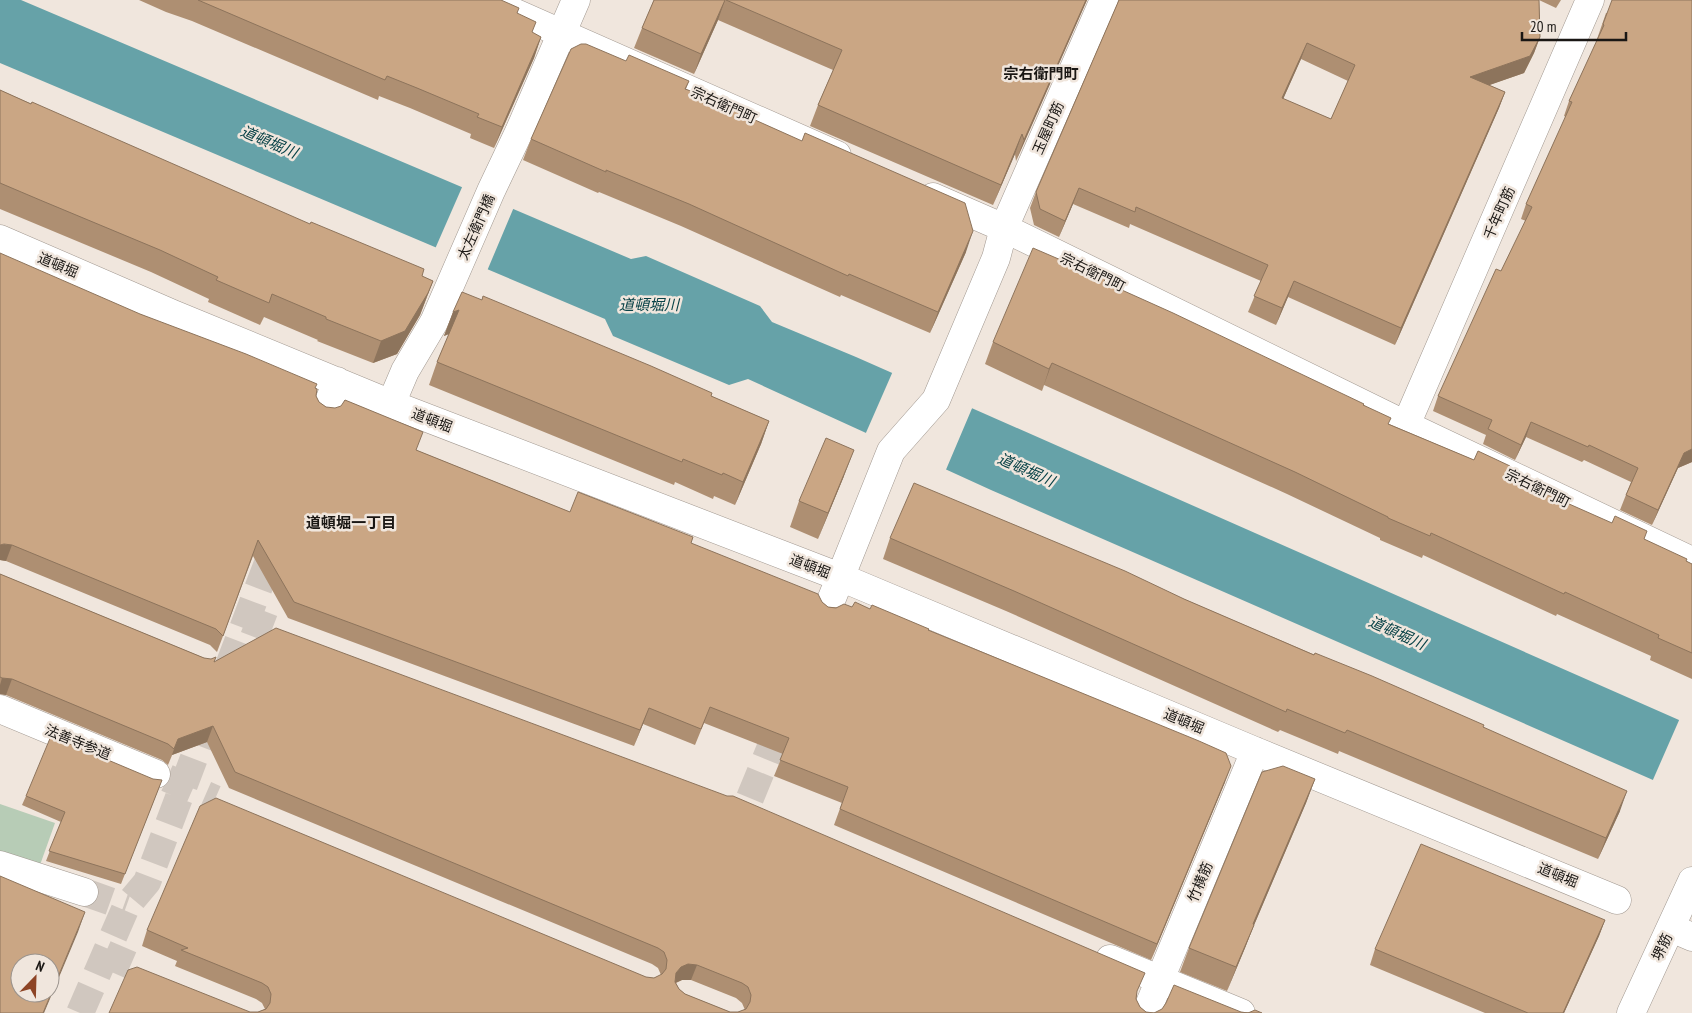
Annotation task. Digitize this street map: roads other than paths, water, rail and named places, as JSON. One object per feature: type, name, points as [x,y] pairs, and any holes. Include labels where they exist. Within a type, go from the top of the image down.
[{"type":"street","name":"宗右衛門町","points":[[486,0],[859,164]]},
{"type":"street","name":"太左衛門橋","points":[[391,404],[405,370],[434,322],[576,0]]},
{"type":"street","name":"玉屋町筋","points":[[828,608],[863,518],[892,451],[936,400],[996,258],[1004,228],[1104,0]]},
{"type":"street","name":"千年町筋","points":[[1406,425],[1590,0]]},
{"type":"street","name":"宗右衛門町","points":[[913,188],[1004,228],[1406,425],[1692,561]]},
{"type":"street","name":"道頓堀","points":[[0,239],[173,314],[391,404],[840,577],[1617,900]]},
{"type":"street","points":[[326,409],[336,381]]},
{"type":"street","name":"法善寺参道","points":[[0,710],[156,774]]},
{"type":"street","name":"竹横筋","points":[[1146,1013],[1255,751]]},
{"type":"street","points":[[0,865],[84,892]]},
{"type":"street","name":"堺筋","points":[[1631,1013],[1681,932],[1692,881]]},
{"type":"street","points":[[1086,949],[1240,1013]]},
{"type":"water","name":"道頓堀川","points":[[0,0],[21,0],[631,259],[646,256],[760,306],[772,322],[856,357],[1679,720],[1692,805],[1653,780],[991,490],[748,379],[729,385],[613,336],[605,319],[0,63]]},
{"type":"tunnel","points":[[80,1013],[126,907],[147,882],[277,539]]},
{"type":"tunnel","points":[[246,619],[280,632]]},
{"type":"tunnel","points":[[734,837],[784,715]]},
{"type":"tunnel","points":[[167,778],[215,799]]},
{"type":"tunnel","points":[[84,892],[126,907]]},
{"type":"tunnel","points":[[105,954],[135,967]]},
{"type":"district","name":"宗右衛門町","points":[[1041,74]]},
{"type":"district","name":"道頓堀一丁目","points":[[351,523]]}]
